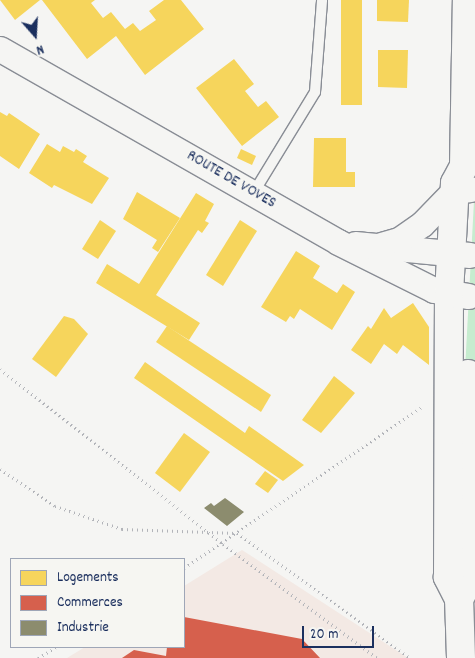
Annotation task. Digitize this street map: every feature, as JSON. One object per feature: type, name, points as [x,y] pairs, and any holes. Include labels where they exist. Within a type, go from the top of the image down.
[{"type":"main road","points":[[459,598],[472,576],[461,274],[467,0]]},
{"type":"main road","points":[[461,274],[449,388],[448,578],[459,598],[462,658]]},
{"type":"street","name":"ROUTE DE VOVES","points":[[0,49],[254,192],[338,242],[434,290],[461,274]]},
{"type":"street","points":[[374,247],[407,235],[442,206],[462,183]]},
{"type":"street","points":[[338,242],[374,247],[461,274]]},
{"type":"lane","points":[[254,192],[315,92],[322,0]]},
{"type":"path","points":[[0,369],[223,544],[377,658]]},
{"type":"path","points":[[185,567],[223,544],[449,388]]},
{"type":"path","points":[[0,469],[55,506],[122,529],[237,534],[410,658]]},
{"type":"path","points":[[38,658],[54,648]]},
{"type":"shaded area","points":[[242,550],[408,658],[67,658],[83,648],[185,648],[185,585]]},
{"type":"green space","points":[[475,182],[475,411],[463,408]]},
{"type":"building: Logements","points":[[0,0],[40,0],[15,20]]},
{"type":"building: Logements","points":[[42,0],[95,0],[91,3],[103,18],[111,12],[125,29],[133,23],[140,31],[156,20],[149,11],[164,0],[181,0],[204,29],[145,75],[116,36],[87,59]]},
{"type":"building: Logements","points":[[341,0],[362,0],[362,105],[341,105]]},
{"type":"building: Logements","points":[[377,0],[409,0],[408,22],[377,21]]},
{"type":"building: Logements","points":[[378,50],[408,50],[407,88],[378,87]]},
{"type":"building: Logements","points":[[234,59],[254,84],[245,91],[258,107],[266,101],[279,117],[242,146],[196,88]]},
{"type":"building: Logements","points":[[0,112],[7,116],[9,113],[40,134],[19,169],[0,156]]},
{"type":"building: Logements","points":[[314,138],[346,138],[346,172],[355,172],[355,187],[313,187]]},
{"type":"building: Logements","points":[[47,144],[60,152],[63,146],[74,152],[76,149],[87,156],[83,162],[109,178],[92,204],[54,185],[52,188],[29,173]]},
{"type":"building: Logements","points":[[241,149],[256,156],[252,165],[237,158]]},
{"type":"building: Logements","points":[[137,192],[180,218],[158,252],[152,248],[157,240],[123,219]]},
{"type":"building: Logements","points":[[196,193],[214,204],[205,221],[209,223],[202,233],[198,230],[156,295],[200,323],[189,340],[96,283],[107,264],[139,284]]},
{"type":"building: Logements","points":[[100,220],[116,231],[98,259],[82,249]]},
{"type":"building: Logements","points":[[240,220],[257,231],[223,286],[206,275]]},
{"type":"building: Logements","points":[[296,251],[320,266],[313,278],[337,293],[343,284],[355,292],[332,330],[300,309],[294,319],[290,316],[286,322],[261,307]]},
{"type":"building: Logements","points":[[413,303],[429,327],[429,365],[403,345],[397,354],[384,344],[371,364],[351,350],[368,326],[371,329],[384,308],[391,318]]},
{"type":"building: Logements","points":[[64,316],[74,319],[88,334],[56,377],[32,359]]},
{"type":"building: Logements","points":[[167,326],[271,395],[261,412],[156,342]]},
{"type":"building: Logements","points":[[145,362],[245,433],[249,426],[304,465],[283,481],[134,378]]},
{"type":"building: Logements","points":[[334,376],[355,393],[321,433],[302,420]]},
{"type":"building: Logements","points":[[184,433],[210,452],[180,492],[155,473]]},
{"type":"building: Logements","points":[[265,471],[278,480],[268,493],[255,484]]},
{"type":"building: Commerces","points":[[185,617],[302,639],[320,658],[122,658],[134,650],[166,656],[167,648],[185,648]]},
{"type":"building: Industrie","points":[[225,498],[244,512],[227,526],[204,508],[211,503],[214,506]]}]
